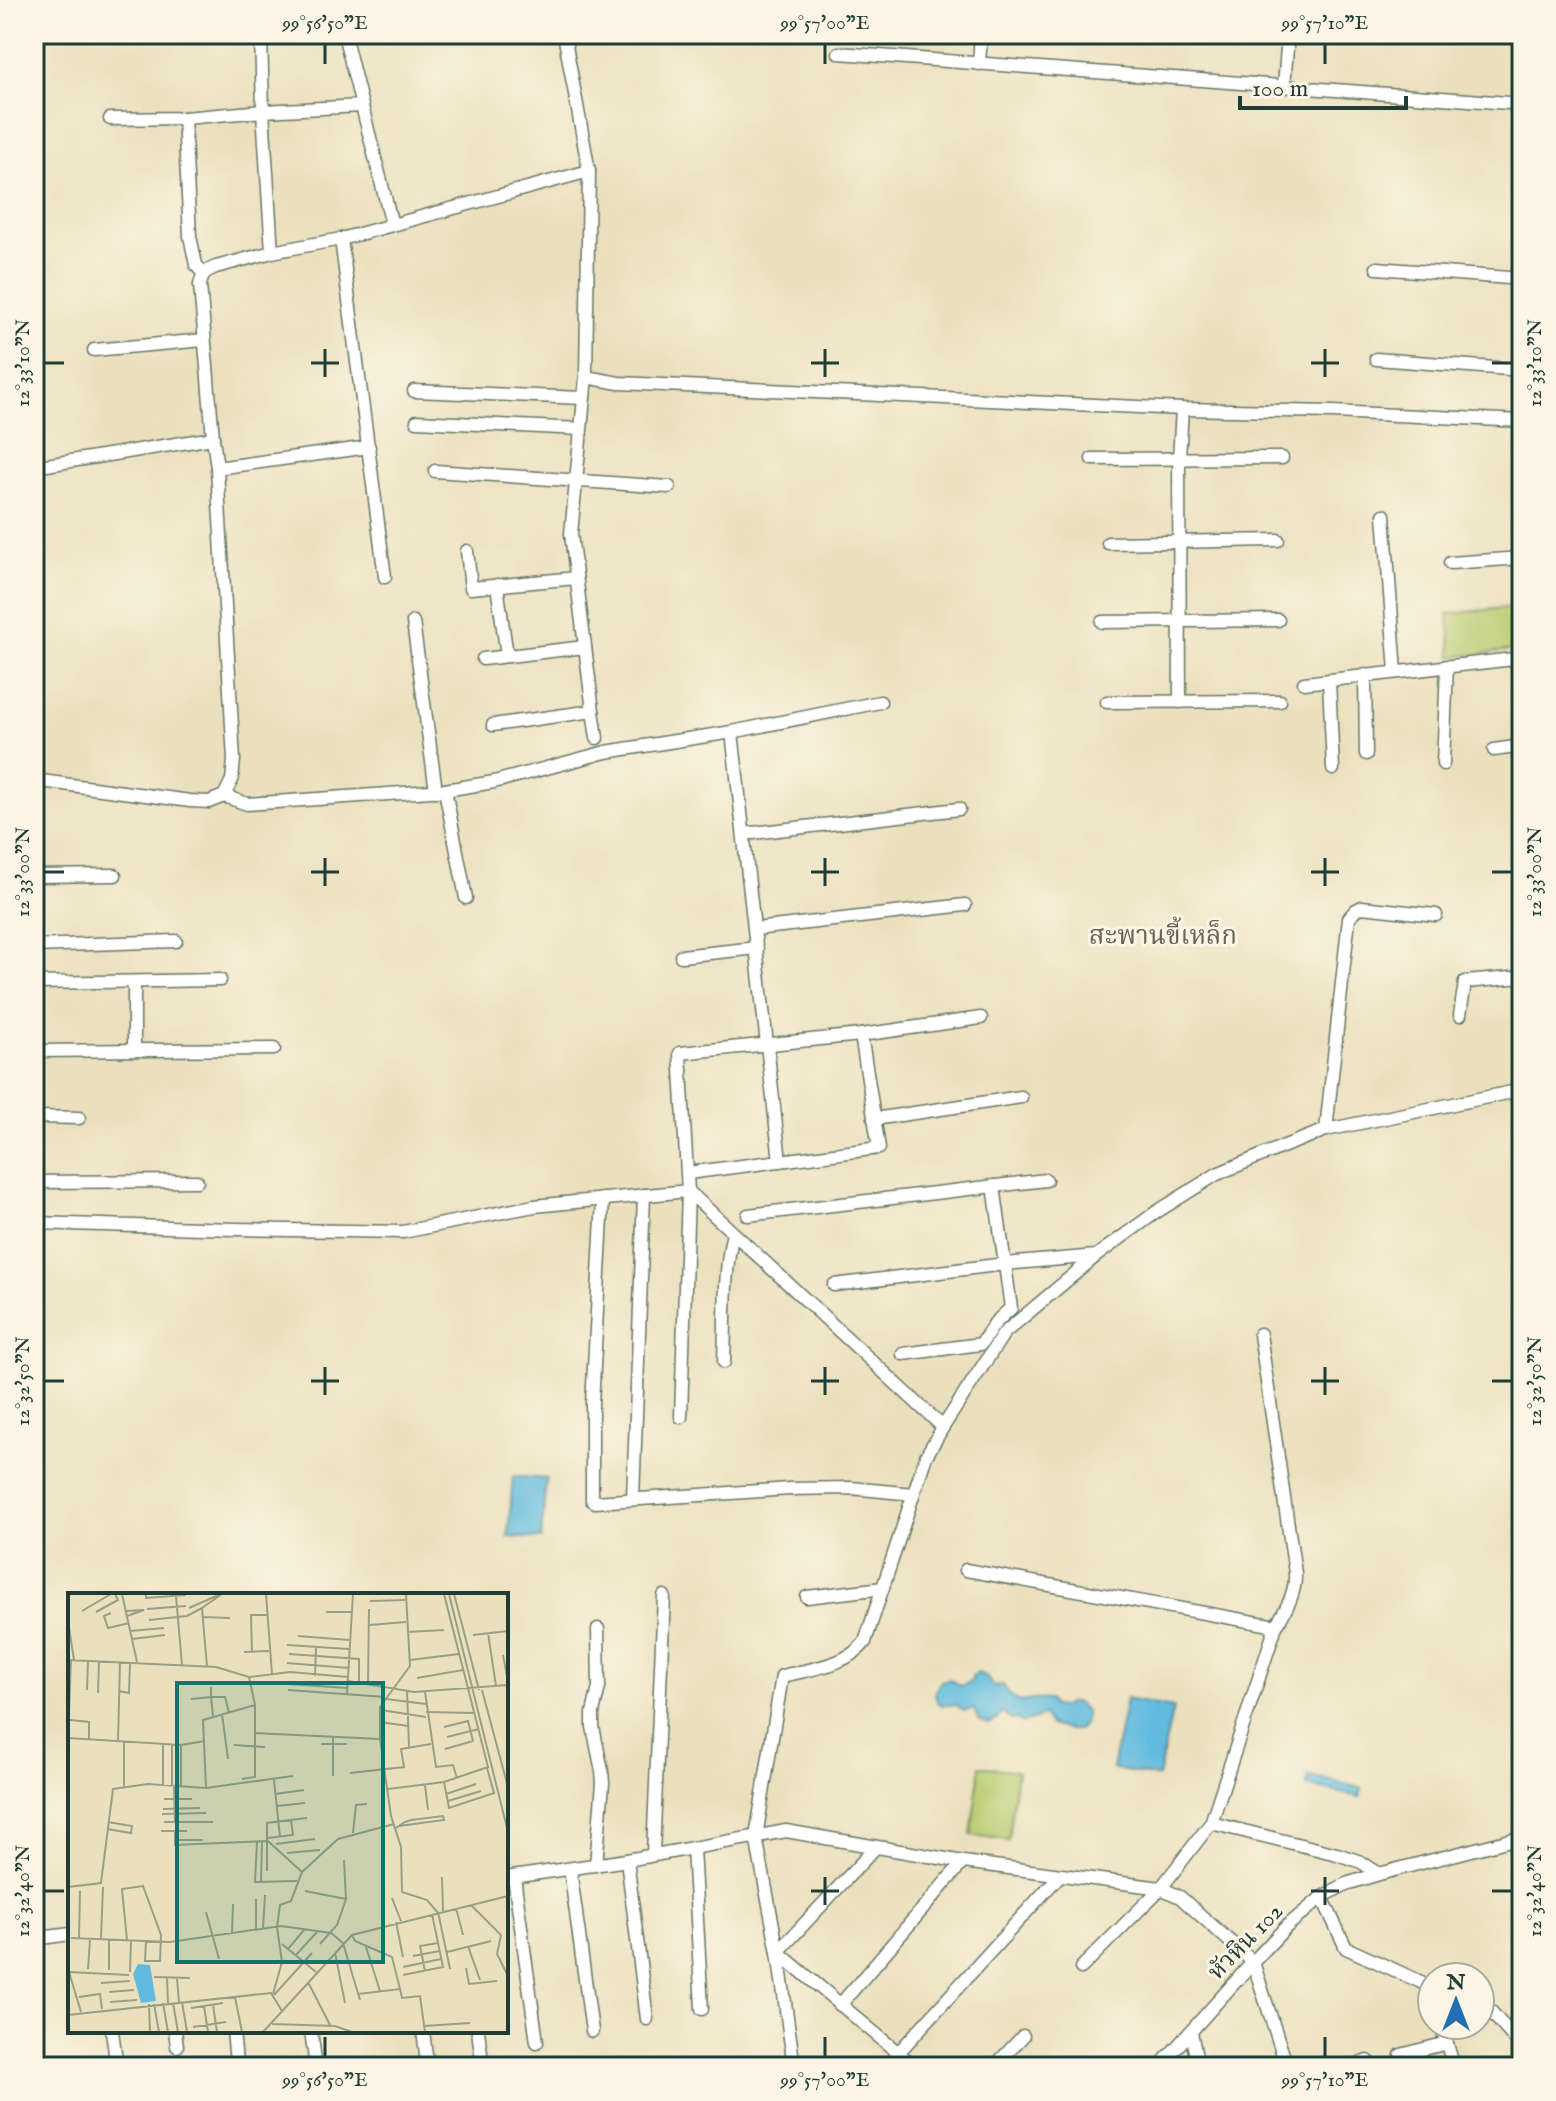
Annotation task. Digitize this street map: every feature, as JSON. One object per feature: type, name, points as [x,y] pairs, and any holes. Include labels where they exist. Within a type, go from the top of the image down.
[{"type":"street","points":[[261,34],[272,252]]},
{"type":"street","points":[[344,34],[392,225]]},
{"type":"street","points":[[564,34],[589,171],[586,377],[571,534],[597,738]]},
{"type":"street","points":[[979,64],[981,34]]},
{"type":"street","points":[[1208,34],[1288,36],[1284,87]]},
{"type":"street","points":[[839,53],[1522,104]]},
{"type":"street","points":[[110,119],[184,118],[362,106]]},
{"type":"street","points":[[184,118],[190,236],[196,265],[204,274]]},
{"type":"street","points":[[224,796],[232,780],[234,760],[217,468],[200,285],[204,274],[216,267],[272,252],[341,239],[589,171]]},
{"type":"street","points":[[341,239],[385,577]]},
{"type":"street","points":[[1377,268],[1522,279]]},
{"type":"street","points":[[94,350],[204,340]]},
{"type":"street","points":[[1376,359],[1522,370]]},
{"type":"street","points":[[586,377],[619,383],[1522,421]]},
{"type":"street","points":[[414,391],[583,398]]},
{"type":"street","points":[[1180,702],[1179,459],[1182,409]]},
{"type":"street","points":[[417,421],[580,429]]},
{"type":"street","points":[[34,467],[213,438]]},
{"type":"street","points":[[217,468],[369,447]]},
{"type":"street","points":[[1092,459],[1282,458]]},
{"type":"street","points":[[435,471],[669,487]]},
{"type":"street","points":[[1384,515],[1396,672]]},
{"type":"street","points":[[1108,543],[1278,540]]},
{"type":"street","points":[[467,551],[471,588],[576,578]]},
{"type":"street","points":[[1450,563],[1522,558]]},
{"type":"street","points":[[497,585],[507,656]]},
{"type":"street","points":[[1102,622],[1278,620]]},
{"type":"street","points":[[413,622],[441,790],[466,898]]},
{"type":"street","points":[[483,659],[585,647]]},
{"type":"street","points":[[1304,683],[1522,658]]},
{"type":"street","points":[[1443,764],[1447,666]]},
{"type":"street","points":[[1365,675],[1366,754]]},
{"type":"street","points":[[1329,680],[1333,769]]},
{"type":"street","points":[[1107,702],[1280,701]]},
{"type":"street","points":[[34,780],[190,801],[209,802],[224,796],[247,804],[441,790],[494,782],[606,752],[732,732],[880,702]]},
{"type":"street","points":[[493,725],[593,711]]},
{"type":"street","points":[[732,732],[780,1161]]},
{"type":"street","points":[[1494,750],[1522,746]]},
{"type":"street","points":[[744,834],[959,809]]},
{"type":"street","points":[[34,876],[115,875]]},
{"type":"street","points":[[755,929],[965,905]]},
{"type":"street","points":[[1326,1130],[1349,918],[1362,907],[1436,915]]},
{"type":"street","points":[[34,946],[176,941]]},
{"type":"street","points":[[681,956],[757,948]]},
{"type":"street","points":[[1460,1015],[1465,982],[1522,977]]},
{"type":"street","points":[[34,983],[220,980]]},
{"type":"street","points":[[134,982],[134,1050]]},
{"type":"street","points":[[681,1417],[688,1173],[680,1053],[861,1035],[981,1018]]},
{"type":"street","points":[[688,1173],[879,1148],[861,1035]]},
{"type":"street","points":[[34,1051],[274,1049]]},
{"type":"street","points":[[794,2067],[778,1952],[756,1837],[782,1676],[843,1659],[857,1652],[865,1642],[926,1456],[1004,1333],[1096,1256],[1155,1213],[1217,1174],[1326,1130],[1522,1090]]},
{"type":"street","points":[[874,1119],[1021,1097]]},
{"type":"street","points":[[34,1117],[79,1118]]},
{"type":"street","points":[[748,1215],[1046,1180]]},
{"type":"street","points":[[34,1182],[197,1181]]},
{"type":"street","points":[[903,1354],[981,1344],[995,1323],[1011,1308],[994,1186]]},
{"type":"street","points":[[34,1223],[403,1232],[534,1206],[688,1191],[943,1427]]},
{"type":"street","points":[[633,1499],[644,1195]]},
{"type":"street","points":[[603,1199],[592,1404],[591,1498],[595,1502],[790,1489],[851,1488],[913,1494]]},
{"type":"street","points":[[724,1362],[728,1254],[733,1233]]},
{"type":"street","points":[[834,1285],[1096,1256]]},
{"type":"street","points":[[1081,1968],[1161,1888],[1211,1823],[1276,1626],[1291,1601],[1296,1585],[1260,1334]]},
{"type":"street","points":[[966,1570],[1276,1626]]},
{"type":"street","points":[[807,1597],[883,1588]]},
{"type":"street","points":[[653,1854],[664,1596]]},
{"type":"street","points":[[596,1865],[603,1783],[593,1727],[599,1687],[598,1629]]},
{"type":"street","points":[[1211,1823],[1337,1854],[1361,1862],[1379,1874]]},
{"type":"street","points":[[537,2042],[510,1877],[627,1860],[786,1831],[963,1862],[1161,1888],[1180,1897],[1253,1962],[1287,2067]]},
{"type":"street","name":"หัวหิน 102","points":[[1159,2067],[1286,1927],[1322,1897],[1346,1884],[1379,1874],[1522,1837]]},
{"type":"street","points":[[778,1952],[876,1847]]},
{"type":"street","points":[[693,1848],[702,2009]]},
{"type":"street","points":[[627,1860],[647,2019]]},
{"type":"street","points":[[840,2005],[963,1862]]},
{"type":"street","points":[[570,1869],[592,2031]]},
{"type":"street","points":[[898,2053],[1060,1875]]},
{"type":"street","points":[[1322,1897],[1346,1948],[1416,1980]]},
{"type":"street","points":[[34,1939],[68,1934]]},
{"type":"street","points":[[778,1952],[915,2067]]},
{"type":"street","points":[[1496,2017],[1522,2043]]},
{"type":"street","points":[[1191,2032],[1198,2067]]},
{"type":"street","points":[[112,2033],[116,2060]]},
{"type":"street","points":[[175,2033],[177,2046]]},
{"type":"street","points":[[233,2033],[236,2062]]},
{"type":"street","points":[[311,2033],[316,2067]]},
{"type":"street","points":[[423,2033],[427,2063]]},
{"type":"street","points":[[478,2033],[481,2053]]},
{"type":"street","points":[[994,2067],[1023,2036]]},
{"type":"street","points":[[1401,2055],[1447,2043],[1454,2067]]},
{"type":"street","points":[[1348,2067],[1368,2061]]},
{"type":"green space","points":[[1522,606],[1522,649],[1452,657],[1448,614]]},
{"type":"green space","points":[[980,1766],[1017,1771],[1008,1840],[971,1835]]},
{"type":"water","points":[[513,1476],[546,1479],[541,1539],[508,1537]]},
{"type":"water","points":[[977,1673],[985,1676],[994,1687],[1003,1685],[1019,1701],[1049,1700],[1053,1706],[1063,1707],[1077,1703],[1086,1712],[1085,1722],[1078,1730],[1069,1730],[1050,1725],[1043,1716],[1023,1723],[1011,1720],[1002,1713],[989,1724],[980,1720],[973,1709],[964,1711],[956,1705],[937,1702],[935,1691],[941,1681],[949,1679],[962,1686],[972,1681],[972,1676]]},
{"type":"water","points":[[1126,1699],[1173,1708],[1158,1777],[1112,1769]]},
{"type":"water","points":[[1309,1776],[1362,1788],[1360,1797],[1307,1786]]},
{"type":"district","name":"สะพานขี้เหล็ก","points":[[1163,935]]}]
